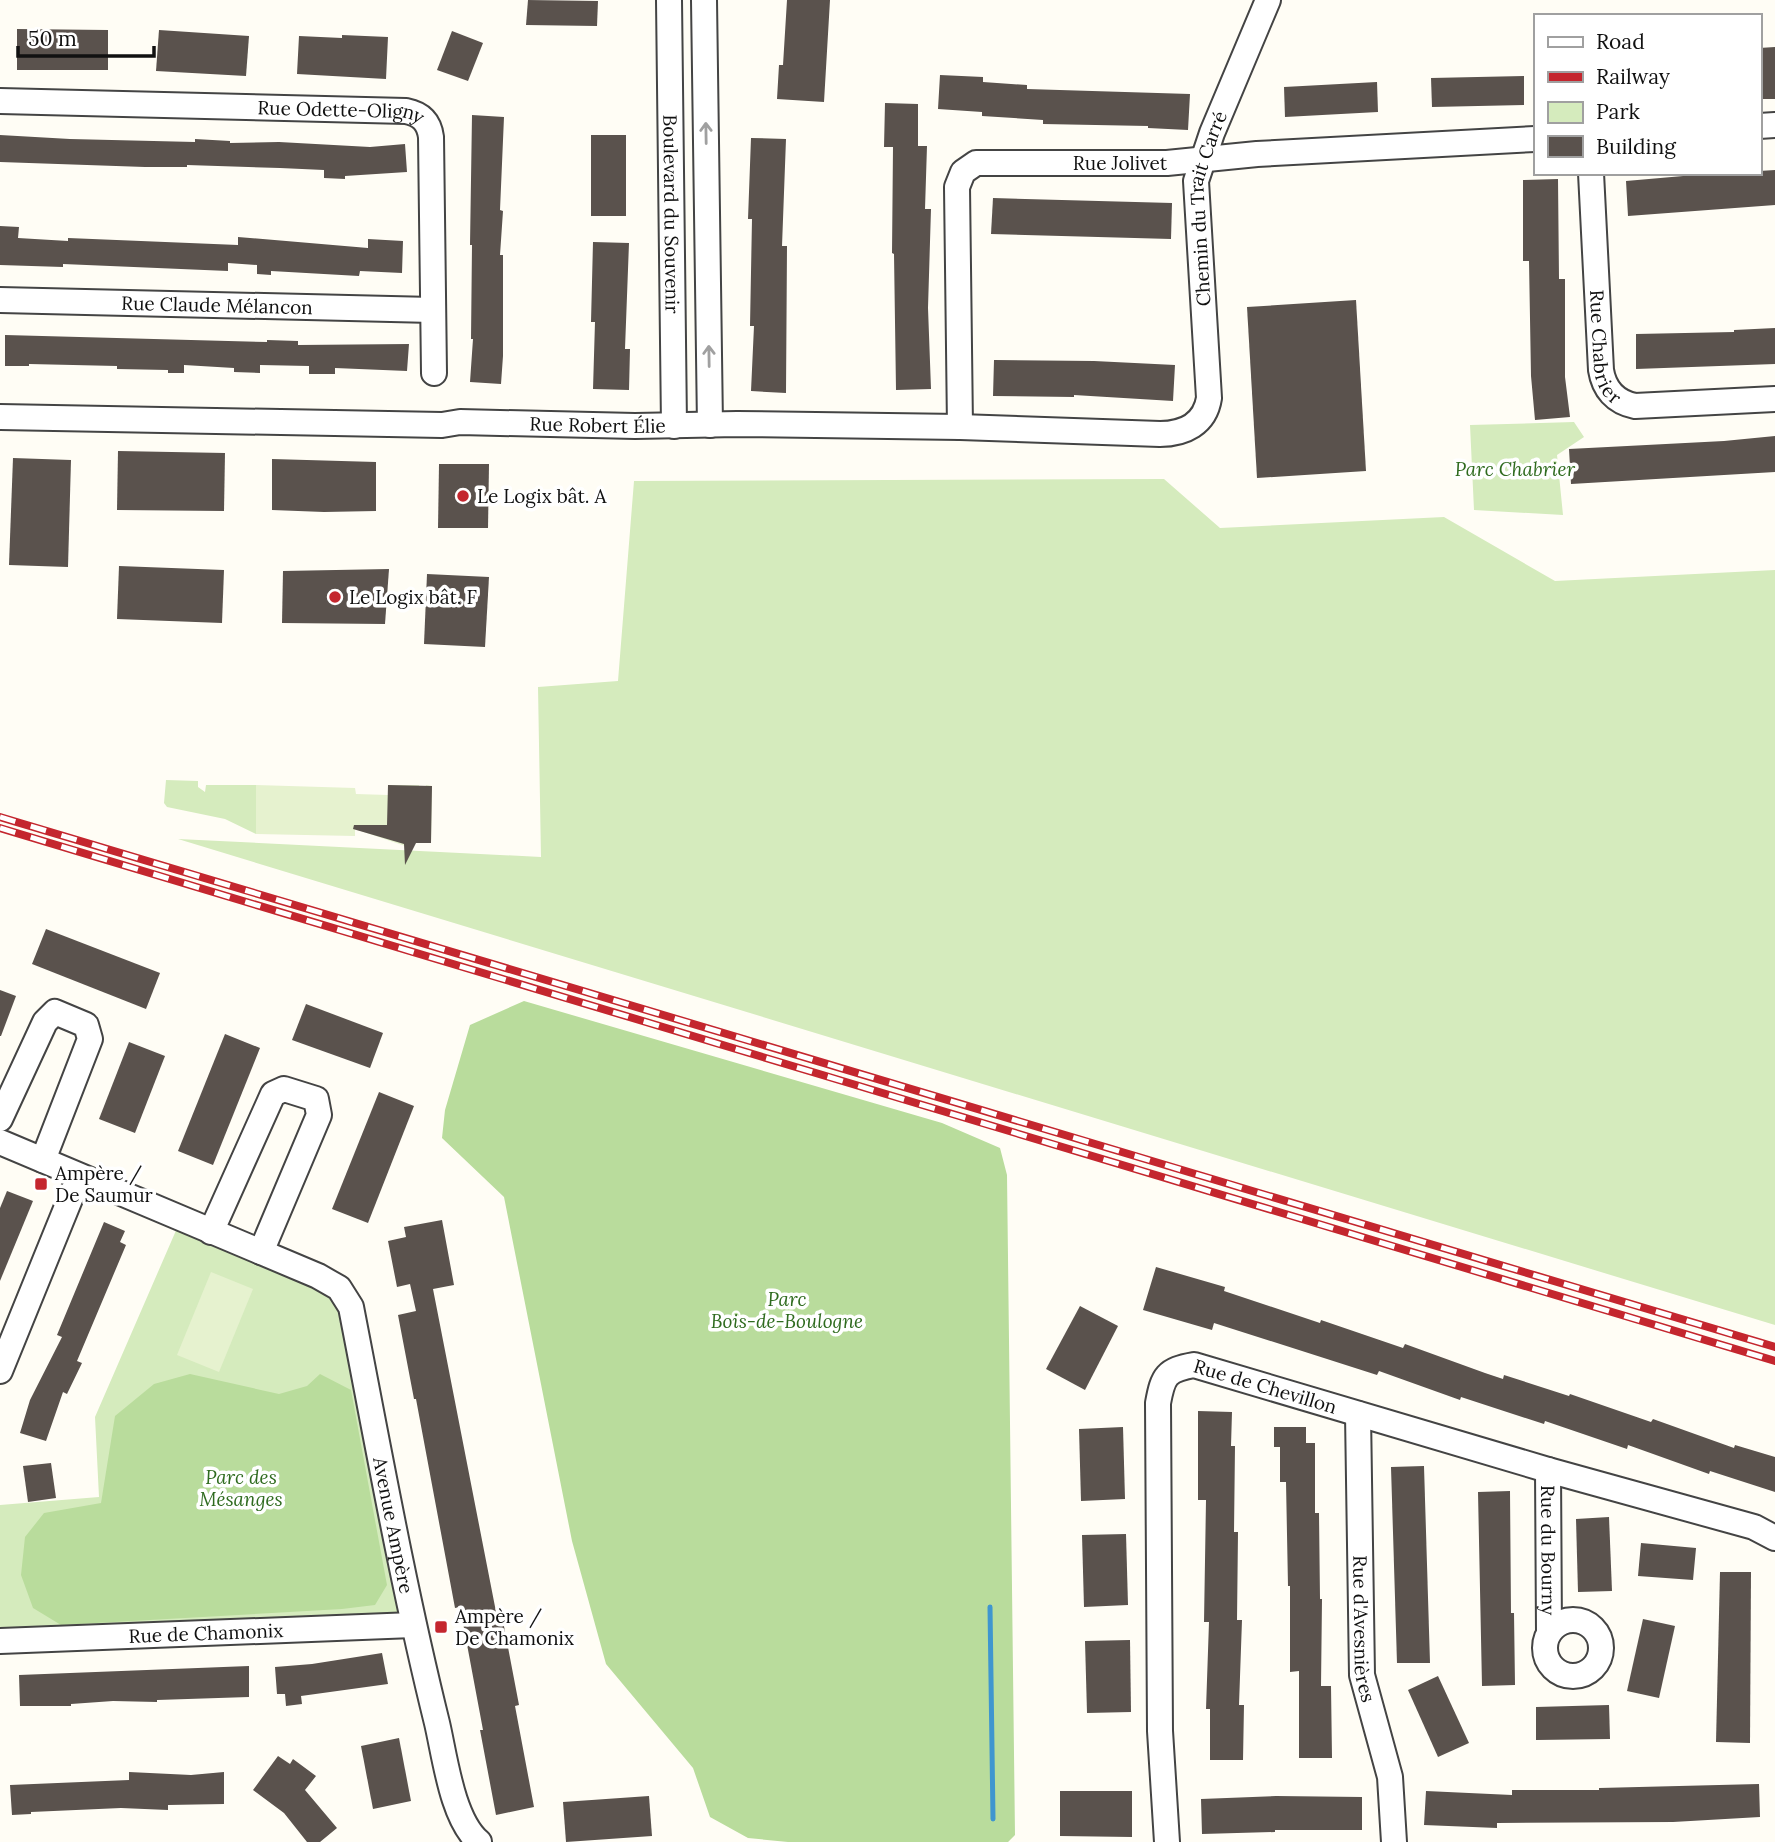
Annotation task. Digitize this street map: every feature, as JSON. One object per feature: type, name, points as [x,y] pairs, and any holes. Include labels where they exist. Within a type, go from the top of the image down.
[{"type":"street","name":"Boulevard du Souvenir","points":[[669,0],[674,426]]},
{"type":"street","name":"Boulevard du Souvenir","points":[[704,0],[709,425]]},
{"type":"street","name":"Chemin du Trait Carré","points":[[1195,424],[1207,409],[1209,392],[1196,181],[1202,160],[1268,0]]},
{"type":"street","name":"Rue Odette-Oligny","points":[[0,101],[415,113],[427,123],[431,132],[434,373]]},
{"type":"street","name":"Rue Jolivet","points":[[960,427],[956,195],[963,172],[982,162],[1167,163],[1257,154],[1534,139]]},
{"type":"street","name":"Rue Chabrier","points":[[1591,175],[1601,369],[1609,392],[1623,403],[1635,406],[1775,399]]},
{"type":"street","name":"Rue Claude Mélancon","points":[[0,300],[433,310]]},
{"type":"street","name":"Rue Robert Élie","points":[[0,417],[436,425],[460,422],[960,427],[1167,434],[1184,431],[1195,424]]},
{"type":"street","points":[[0,1119],[45,1022],[55,1013],[86,1026],[90,1039],[43,1160]]},
{"type":"street","points":[[211,1232],[273,1094],[284,1089],[316,1100],[319,1115],[261,1252]]},
{"type":"street","name":"Avenue Ampère","points":[[0,1142],[318,1276],[339,1288],[351,1307],[413,1625],[458,1808],[473,1837],[479,1842]]},
{"type":"street","points":[[0,1371],[79,1177]]},
{"type":"street","name":"Rue de Chevillon","points":[[1167,1842],[1160,1717],[1158,1403],[1162,1381],[1175,1368],[1194,1365],[1548,1470],[1754,1527],[1775,1538]]},
{"type":"street","name":"Rue d'Avesnières","points":[[1358,1414],[1362,1675],[1390,1777],[1394,1842]]},
{"type":"street","name":"Rue du Bourny","points":[[1548,1470],[1549,1632]]},
{"type":"street","name":"Rue de Chamonix","points":[[0,1641],[413,1625]]},
{"type":"green space","name":"Parc Chabrier","points":[[1574,422],[1584,437],[1557,455],[1563,515],[1474,510],[1470,425]]},
{"type":"green space","points":[[1164,479],[1220,528],[1444,517],[1555,581],[1775,570],[1775,1325],[178,839],[541,857],[538,687],[618,681],[634,481]]},
{"type":"green space","points":[[166,780],[198,781],[198,787],[205,792],[206,785],[256,785],[256,834],[225,819],[167,807],[164,803]]},
{"type":"green space","points":[[256,785],[355,788],[356,794],[388,795],[388,785],[419,785],[419,788],[425,789],[426,785],[432,786],[431,843],[416,843],[411,848],[355,829],[355,836],[256,834]]},
{"type":"green space","name":"Parc Bois-de-Boulogne","points":[[524,1001],[942,1123],[1000,1148],[1007,1175],[1015,1835],[1008,1842],[788,1842],[748,1838],[710,1817],[693,1768],[606,1664],[572,1541],[504,1197],[442,1138],[445,1110],[470,1025]]},
{"type":"green space","name":"Parc des Mésanges","points":[[181,1219],[339,1288],[413,1625],[0,1641],[0,1505],[99,1497],[95,1417]]},
{"type":"green space","points":[[211,1272],[253,1289],[219,1372],[177,1355]]},
{"type":"green space","name":"Parc des Mésanges","points":[[190,1374],[279,1394],[307,1386],[320,1374],[351,1390],[387,1585],[375,1605],[61,1625],[33,1608],[21,1575],[25,1537],[44,1513],[101,1503],[115,1416],[154,1384]]},
{"type":"building","points":[[528,0],[598,1],[597,26],[526,25]]},
{"type":"building","points":[[787,0],[830,0],[824,102],[777,99],[779,65],[783,65]]},
{"type":"building","points":[[17,29],[108,30],[108,70],[17,70]]},
{"type":"building","points":[[159,30],[249,36],[246,76],[156,71]]},
{"type":"building","points":[[452,31],[483,43],[468,81],[437,70]]},
{"type":"building","points":[[342,35],[388,37],[386,79],[297,74],[299,36],[342,38]]},
{"type":"building","points":[[1775,47],[1775,99],[1761,99],[1761,48]]},
{"type":"building","points":[[940,75],[983,77],[983,82],[1027,85],[1027,89],[1190,94],[1188,130],[1148,126],[1043,124],[1043,120],[982,116],[982,112],[938,109]]},
{"type":"building","points":[[1524,76],[1524,105],[1432,107],[1431,78]]},
{"type":"building","points":[[1377,82],[1378,112],[1285,117],[1284,87]]},
{"type":"building","points":[[885,103],[918,104],[918,146],[927,146],[925,209],[931,209],[928,308],[931,389],[896,390],[892,253],[893,147],[884,147]]},
{"type":"building","points":[[472,115],[504,117],[500,210],[503,211],[500,255],[503,255],[501,384],[470,382],[473,339],[470,245]]},
{"type":"building","points":[[0,135],[195,142],[195,139],[230,143],[279,142],[370,147],[405,144],[407,172],[345,176],[345,179],[324,178],[324,170],[0,162]]},
{"type":"building","points":[[591,135],[626,135],[626,216],[591,216]]},
{"type":"building","points":[[751,138],[786,139],[782,246],[787,246],[786,393],[751,391],[754,326],[750,326],[752,219],[748,219]]},
{"type":"building","points":[[1775,170],[1775,205],[1628,216],[1626,181],[1695,175],[1761,175],[1761,171]]},
{"type":"building","points":[[1558,179],[1559,279],[1565,279],[1565,377],[1570,417],[1535,420],[1531,376],[1529,261],[1523,261],[1523,180]]},
{"type":"building","points":[[993,198],[1172,203],[1171,239],[991,234]]},
{"type":"building","points":[[0,226],[19,227],[18,238],[68,241],[68,238],[238,245],[238,237],[368,248],[368,239],[403,241],[402,273],[360,271],[359,276],[271,271],[271,275],[257,274],[257,265],[228,263],[228,271],[63,264],[63,267],[0,265]]},
{"type":"building","points":[[593,242],[629,243],[625,349],[630,349],[629,390],[593,389]]},
{"type":"building","points":[[1356,300],[1366,471],[1257,478],[1247,307]]},
{"type":"building","points":[[1775,328],[1775,364],[1636,369],[1636,334],[1734,332]]},
{"type":"building","points":[[5,335],[298,341],[298,345],[409,344],[407,371],[335,368],[335,374],[309,374],[309,366],[260,365],[260,373],[234,372],[234,368],[184,365],[184,373],[168,373],[168,370],[117,369],[117,366],[5,366]]},
{"type":"building","points":[[994,360],[1175,365],[1173,401],[1074,395],[993,396]]},
{"type":"building","points":[[1775,436],[1775,472],[1571,484],[1569,449]]},
{"type":"building","points":[[118,451],[225,453],[224,511],[117,510]]},
{"type":"building","points":[[13,458],[71,460],[68,567],[9,565]]},
{"type":"building","points":[[272,459],[376,462],[376,511],[272,510]]},
{"type":"building","name":"Le Logix bât. A","points":[[439,464],[489,464],[488,528],[438,528]]},
{"type":"building","points":[[119,566],[224,570],[222,623],[117,619]]},
{"type":"building","name":"Le Logix bât. F","points":[[389,569],[385,624],[282,623],[283,571]]},
{"type":"building","points":[[427,574],[489,577],[485,647],[424,644]]},
{"type":"building","points":[[388,785],[432,786],[431,843],[416,843],[405,865],[404,844],[353,829],[354,825],[387,825]]},
{"type":"building","points":[[46,929],[160,973],[146,1009],[32,964]]},
{"type":"building","points":[[0,990],[16,996],[1,1036],[0,1036]]},
{"type":"building","points":[[306,1004],[383,1033],[370,1068],[292,1040]]},
{"type":"building","points":[[225,1034],[260,1048],[213,1165],[178,1151]]},
{"type":"building","points":[[129,1042],[165,1056],[135,1133],[99,1119]]},
{"type":"building","points":[[379,1092],[414,1106],[368,1223],[332,1209]]},
{"type":"building","points":[[7,1191],[33,1201],[0,1281],[0,1208]]},
{"type":"building","points":[[442,1220],[454,1285],[433,1289],[498,1622],[503,1621],[519,1705],[515,1706],[534,1807],[496,1815],[460,1607],[455,1608],[398,1315],[416,1311],[410,1284],[397,1287],[388,1241],[406,1237],[404,1227]]},
{"type":"building","points":[[104,1222],[125,1231],[120,1242],[126,1245],[77,1361],[82,1363],[67,1394],[63,1392],[46,1441],[20,1433],[30,1400],[62,1337],[57,1335]]},
{"type":"building","points":[[1156,1267],[1225,1287],[1224,1291],[1320,1323],[1321,1320],[1403,1348],[1405,1344],[1503,1379],[1504,1375],[1651,1422],[1653,1419],[1734,1448],[1735,1445],[1775,1457],[1775,1492],[1710,1471],[1709,1474],[1628,1445],[1627,1449],[1545,1421],[1544,1424],[1461,1397],[1460,1400],[1379,1371],[1377,1375],[1214,1323],[1212,1330],[1143,1310]]},
{"type":"building","points":[[1080,1306],[1118,1326],[1085,1390],[1046,1369]]},
{"type":"building","points":[[1198,1411],[1232,1412],[1231,1446],[1235,1446],[1234,1532],[1238,1532],[1237,1620],[1242,1620],[1239,1705],[1244,1705],[1243,1760],[1210,1760],[1210,1709],[1206,1709],[1209,1622],[1204,1622],[1206,1500],[1198,1500]]},
{"type":"building","points":[[1123,1427],[1125,1499],[1081,1501],[1079,1429]]},
{"type":"building","points":[[1274,1427],[1306,1427],[1306,1443],[1315,1443],[1315,1513],[1319,1513],[1322,1599],[1321,1686],[1331,1686],[1332,1758],[1299,1758],[1299,1671],[1290,1672],[1286,1482],[1280,1482],[1280,1447],[1274,1447]]},
{"type":"building","points":[[51,1463],[56,1498],[28,1502],[23,1466]]},
{"type":"building","points":[[1424,1466],[1430,1663],[1397,1663],[1391,1467]]},
{"type":"building","points":[[1510,1491],[1511,1613],[1514,1613],[1515,1685],[1482,1686],[1478,1492]]},
{"type":"building","points":[[1609,1517],[1612,1591],[1578,1592],[1576,1519]]},
{"type":"building","points":[[1126,1534],[1128,1605],[1084,1607],[1082,1535]]},
{"type":"building","points":[[1641,1543],[1696,1548],[1693,1580],[1638,1576]]},
{"type":"building","points":[[1720,1572],[1751,1572],[1750,1743],[1716,1742]]},
{"type":"building","points":[[1643,1619],[1675,1626],[1659,1698],[1627,1691]]},
{"type":"building","points":[[1130,1640],[1131,1712],[1087,1713],[1085,1641]]},
{"type":"building","points":[[382,1653],[388,1684],[301,1696],[302,1704],[286,1706],[285,1694],[277,1694],[275,1667]]},
{"type":"building","points":[[249,1666],[249,1697],[20,1706],[19,1675]]},
{"type":"building","points":[[1438,1676],[1469,1743],[1438,1757],[1408,1690]]},
{"type":"building","points":[[1609,1705],[1610,1739],[1536,1740],[1536,1707]]},
{"type":"building","points":[[399,1738],[411,1801],[373,1809],[361,1746]]},
{"type":"building","points":[[278,1756],[290,1764],[293,1759],[316,1776],[305,1790],[337,1828],[320,1842],[307,1842],[284,1813],[253,1790]]},
{"type":"building","points":[[129,1772],[191,1775],[224,1772],[224,1804],[168,1805],[168,1810],[121,1808],[12,1815],[10,1785],[129,1780]]},
{"type":"building","points":[[1759,1784],[1760,1817],[1673,1822],[1497,1823],[1497,1828],[1424,1825],[1426,1791],[1512,1795],[1512,1790],[1599,1790]]},
{"type":"building","points":[[1060,1791],[1132,1791],[1132,1837],[1060,1836]]},
{"type":"building","points":[[649,1796],[652,1836],[566,1842],[563,1802]]},
{"type":"building","points":[[1362,1797],[1362,1830],[1275,1830],[1202,1834],[1201,1799]]},
{"type":"waterway","points":[[990,1607],[993,1819]]},
{"type":"railway","points":[[0,817],[1775,1347]]},
{"type":"railway","points":[[0,828],[1775,1361]]},
{"type":"place","name":"Le Logix bât. A","points":[[463,496]]},
{"type":"place","name":"Le Logix bât. F","points":[[335,597]]},
{"type":"place","name":"Ampère / De Saumur","points":[[41,1184]]},
{"type":"place","name":"Ampère / De Chamonix","points":[[441,1627]]}]
